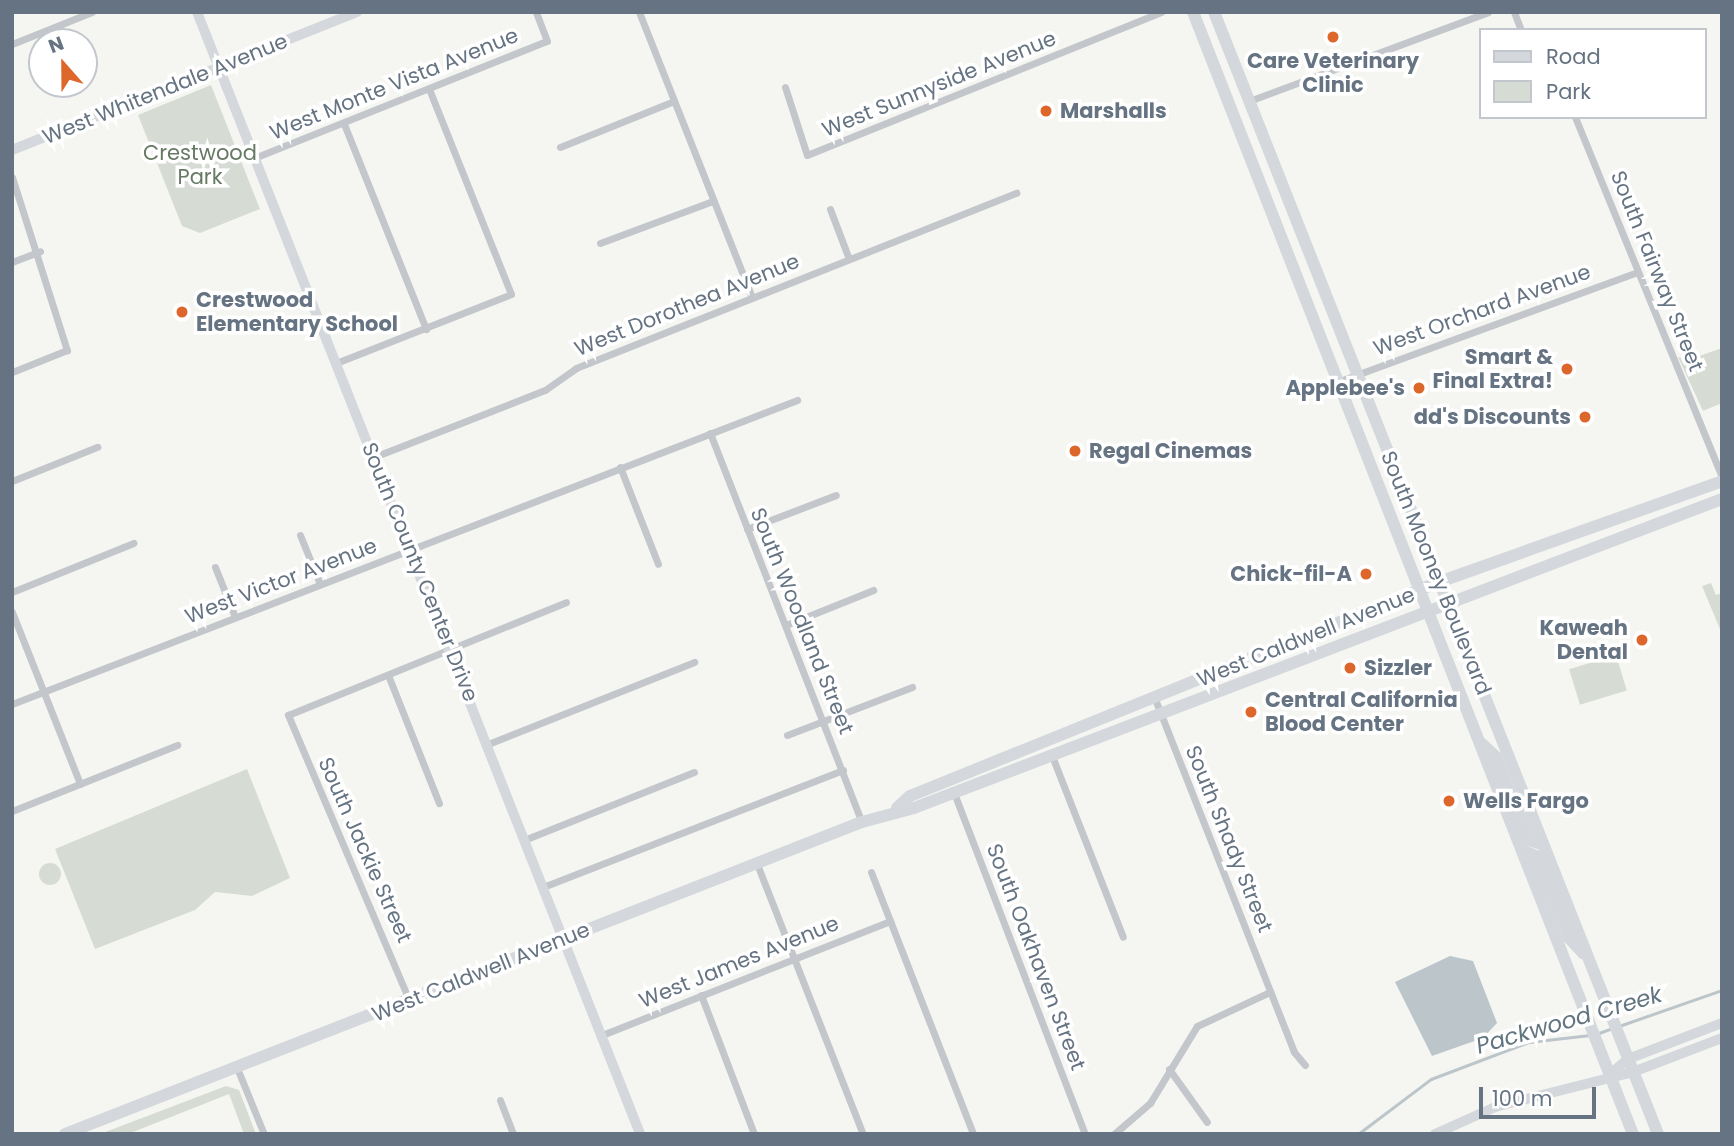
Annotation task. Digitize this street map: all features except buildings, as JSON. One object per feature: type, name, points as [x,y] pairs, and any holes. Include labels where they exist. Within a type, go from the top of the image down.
[{"type":"main road","name":"South Mooney Boulevard","points":[[1193,12],[1633,1134]]},
{"type":"main road","name":"South Mooney Boulevard","points":[[1214,12],[1658,1134]]},
{"type":"main road","name":"West Caldwell Avenue","points":[[897,808],[910,796],[1439,582],[1722,479]]},
{"type":"main road","name":"West Caldwell Avenue","points":[[65,1134],[897,808],[954,793],[1446,600],[1722,499]]},
{"type":"main road","points":[[1479,742],[1496,757],[1529,839],[1541,844]]},
{"type":"main road","points":[[954,793],[958,783],[1027,750]]},
{"type":"main road","points":[[1524,851],[1538,859],[1569,938],[1588,959]]},
{"type":"street","points":[[12,44],[92,12]]},
{"type":"street","name":"South County Center Drive","points":[[197,12],[452,650],[639,1134]]},
{"type":"street","name":"West Whitendale Avenue","points":[[12,150],[357,12]]},
{"type":"street","name":"West Monte Vista Avenue","points":[[254,158],[547,41],[536,12]]},
{"type":"street","points":[[639,12],[752,297]]},
{"type":"street","name":"West Sunnyside Avenue","points":[[785,87],[807,155],[1161,12]]},
{"type":"street","points":[[1249,101],[1488,12]]},
{"type":"street","points":[[337,363],[511,294],[429,89]]},
{"type":"street","points":[[560,147],[674,102]]},
{"type":"street","name":"South Fairway Street","points":[[1576,119],[1722,479]]},
{"type":"street","points":[[344,124],[426,329]]},
{"type":"street","points":[[12,177],[40,251],[67,350],[12,372]]},
{"type":"street","name":"West Dorothea Avenue","points":[[374,457],[752,297],[1016,193]]},
{"type":"street","points":[[600,243],[713,201]]},
{"type":"street","points":[[830,209],[849,259]]},
{"type":"street","points":[[12,262],[40,251]]},
{"type":"street","name":"West Orchard Avenue","points":[[1338,382],[1638,272]]},
{"type":"street","name":"West Victor Avenue","points":[[12,704],[797,400]]},
{"type":"street","name":"South Woodland Street","points":[[710,433],[862,822]]},
{"type":"street","points":[[12,481],[97,447]]},
{"type":"street","points":[[620,467],[658,564]]},
{"type":"street","points":[[747,529],[836,495]]},
{"type":"street","points":[[300,535],[320,584]]},
{"type":"street","points":[[12,592],[133,543]]},
{"type":"street","points":[[215,567],[235,617]]},
{"type":"street","points":[[786,625],[873,590]]},
{"type":"street","points":[[439,803],[388,676],[566,602]]},
{"type":"street","points":[[12,612],[80,784]]},
{"type":"street","points":[[488,744],[694,662]]},
{"type":"street","name":"South Jackie Street","points":[[388,676],[288,715],[409,1000]]},
{"type":"street","points":[[787,735],[912,687]]},
{"type":"street","name":"South Shady Street","points":[[1155,699],[1270,992],[1305,1065]]},
{"type":"street","points":[[12,811],[177,745]]},
{"type":"street","points":[[1052,756],[1123,937]]},
{"type":"street","points":[[543,887],[843,769]]},
{"type":"street","points":[[524,840],[694,772]]},
{"type":"street","name":"South Oakhaven Street","points":[[954,793],[1085,1134]]},
{"type":"street","points":[[757,864],[863,1134]]},
{"type":"street","points":[[871,872],[973,1134]]},
{"type":"street","name":"West James Avenue","points":[[601,1035],[890,921]]},
{"type":"street","points":[[1114,1134],[1150,1103],[1186,1037],[1205,1019],[1270,992]]},
{"type":"street","points":[[701,995],[754,1134]]},
{"type":"street","points":[[1609,1075],[1628,1059],[1722,1023]]},
{"type":"street","points":[[1435,1134],[1495,1107],[1609,1075],[1633,1072],[1722,1038]]},
{"type":"street","points":[[237,1068],[264,1134]]},
{"type":"street","points":[[1169,1069],[1207,1122]]},
{"type":"street","points":[[500,1100],[513,1134]]},
{"type":"green space","name":"Crestwood Park","points":[[211,85],[260,209],[200,233],[182,226],[138,115]]},
{"type":"green space","points":[[1722,348],[1722,403],[1703,411],[1678,357],[1688,360]]},
{"type":"green space","points":[[1711,583],[1716,595],[1722,593],[1722,634],[1702,586]]},
{"type":"green space","points":[[1616,655],[1627,690],[1580,705],[1569,669]]},
{"type":"green space","points":[[247,769],[290,878],[252,896],[215,892],[195,910],[95,949],[55,849]]},
{"type":"green space","points":[[50,863],[58,866],[61,874],[58,882],[50,885],[42,882],[39,874],[42,866]]},
{"type":"green space","points":[[226,1086],[239,1090],[256,1134],[244,1134],[229,1094],[128,1134],[100,1134]]},
{"type":"shaded area","points":[[1450,956],[1473,961],[1497,1023],[1483,1038],[1432,1056],[1395,982]]},
{"type":"waterway","name":"Packwood Creek","points":[[1619,1026],[1722,990]]},
{"type":"waterway","name":"Packwood Creek","points":[[1599,1033],[1613,1028]]},
{"type":"waterway","name":"Packwood Creek","points":[[1358,1134],[1431,1079],[1529,1042],[1590,1035]]},
{"type":"place","name":"Care Veterinary Clinic","points":[[1333,37]]},
{"type":"place","name":"Marshalls","points":[[1046,111]]},
{"type":"place","name":"Crestwood Elementary School","points":[[182,312]]},
{"type":"place","name":"Smart & Final Extra!","points":[[1567,369]]},
{"type":"place","name":"Applebee's","points":[[1419,388]]},
{"type":"place","name":"dd's Discounts","points":[[1585,417]]},
{"type":"place","name":"Regal Cinemas","points":[[1075,451]]},
{"type":"place","name":"Chick-fil-A","points":[[1366,574]]},
{"type":"place","name":"Kaweah Dental","points":[[1642,640]]},
{"type":"place","name":"Sizzler","points":[[1350,668]]},
{"type":"place","name":"Central California Blood Center","points":[[1251,712]]},
{"type":"place","name":"Wells Fargo","points":[[1449,801]]}]
